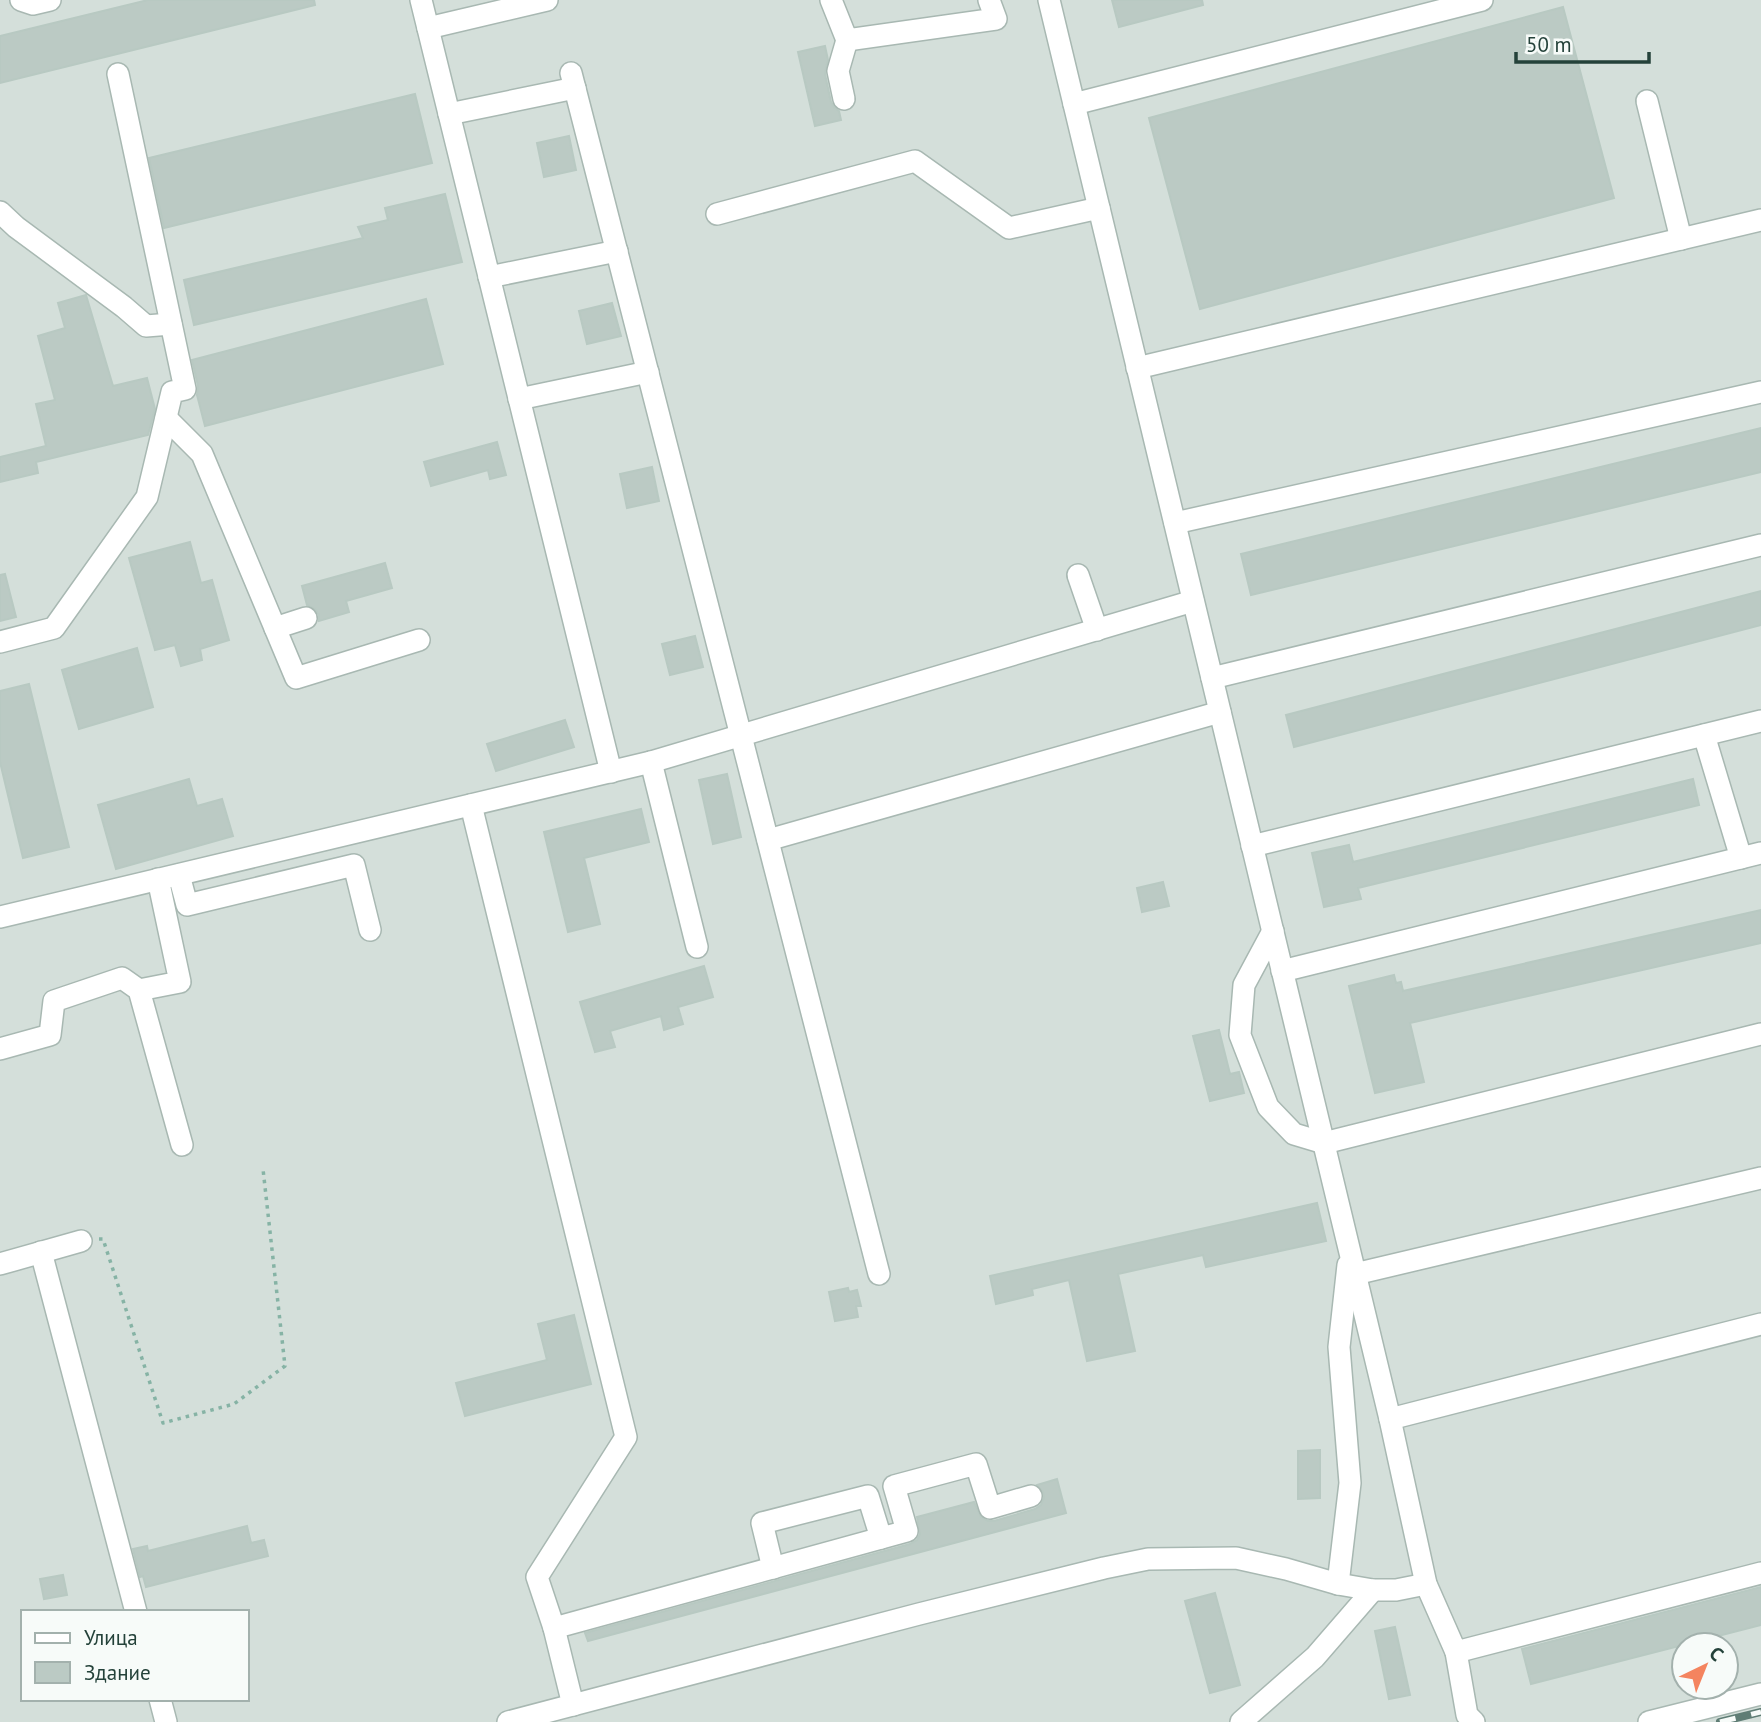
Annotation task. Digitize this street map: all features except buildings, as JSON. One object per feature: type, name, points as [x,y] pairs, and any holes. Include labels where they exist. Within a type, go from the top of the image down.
[{"type":"street","points":[[21,0],[33,4],[50,0]]},
{"type":"street","points":[[421,0],[611,772]]},
{"type":"street","points":[[428,29],[547,0]]},
{"type":"street","points":[[831,0],[847,40],[838,71],[844,99]]},
{"type":"street","points":[[847,40],[996,19],[989,0]]},
{"type":"street","points":[[1049,0],[1390,1419],[1426,1584],[1456,1652],[1467,1715],[1474,1722]]},
{"type":"street","points":[[1074,104],[1482,0]]},
{"type":"street","points":[[0,642],[54,628],[147,497],[172,392],[185,389],[118,74]]},
{"type":"street","points":[[449,114],[573,80],[879,1274]]},
{"type":"street","points":[[1647,101],[1681,239]]},
{"type":"street","points":[[717,214],[915,161],[1009,228],[1099,208]]},
{"type":"street","points":[[0,212],[146,326],[171,324]]},
{"type":"street","points":[[1137,368],[1761,220]]},
{"type":"street","points":[[489,277],[617,251]]},
{"type":"street","points":[[519,399],[648,372]]},
{"type":"street","points":[[1175,523],[1761,391]]},
{"type":"street","points":[[166,418],[202,454],[296,678],[419,640]]},
{"type":"street","points":[[1212,678],[1761,545]]},
{"type":"street","points":[[1078,575],[1097,630]]},
{"type":"street","points":[[0,917],[651,762],[1194,601]]},
{"type":"street","points":[[275,628],[306,618]]},
{"type":"street","points":[[768,840],[1220,712]]},
{"type":"street","points":[[1252,846],[1761,721]]},
{"type":"street","points":[[1282,971],[1751,856],[1704,735]]},
{"type":"street","points":[[651,762],[696,947]]},
{"type":"street","points":[[471,805],[626,1437],[537,1577],[554,1628],[573,1705]]},
{"type":"street","points":[[168,877],[187,905],[354,864],[370,930]]},
{"type":"street","points":[[139,990],[180,982],[168,877]]},
{"type":"street","points":[[1273,931],[1244,985],[1240,1035],[1268,1107],[1294,1134],[1324,1143],[1761,1034]]},
{"type":"street","points":[[0,1049],[50,1035],[54,1001],[122,978],[139,990],[182,1145]]},
{"type":"street","points":[[1355,1274],[1761,1178]]},
{"type":"street","points":[[0,1264],[81,1241]]},
{"type":"street","points":[[1338,1584],[1350,1483],[1339,1347],[1349,1250]]},
{"type":"street","points":[[41,1252],[135,1610]]},
{"type":"street","points":[[1390,1419],[1761,1324]]},
{"type":"street","points":[[554,1628],[907,1531],[894,1486],[976,1464],[990,1508],[1031,1496]]},
{"type":"street","points":[[773,1568],[762,1523],[868,1496],[881,1538]]},
{"type":"street","points":[[509,1722],[792,1640],[919,1607],[1148,1559],[1236,1558],[1338,1584],[1373,1590],[1396,1590],[1426,1584]]},
{"type":"street","points":[[1456,1652],[1761,1573]]},
{"type":"street","points":[[1241,1722],[1315,1657],[1373,1590]]},
{"type":"street","points":[[1649,1722],[1761,1694]]},
{"type":"street","points":[[161,1701],[166,1722]]},
{"type":"path","points":[[81,1241],[103,1239],[163,1423],[234,1404],[285,1366],[263,1169]]},
{"type":"shaded area","points":[[0,0],[1761,0],[1761,1722],[0,1722]]},
{"type":"railway","points":[[1720,1722],[1761,1712]]}]
